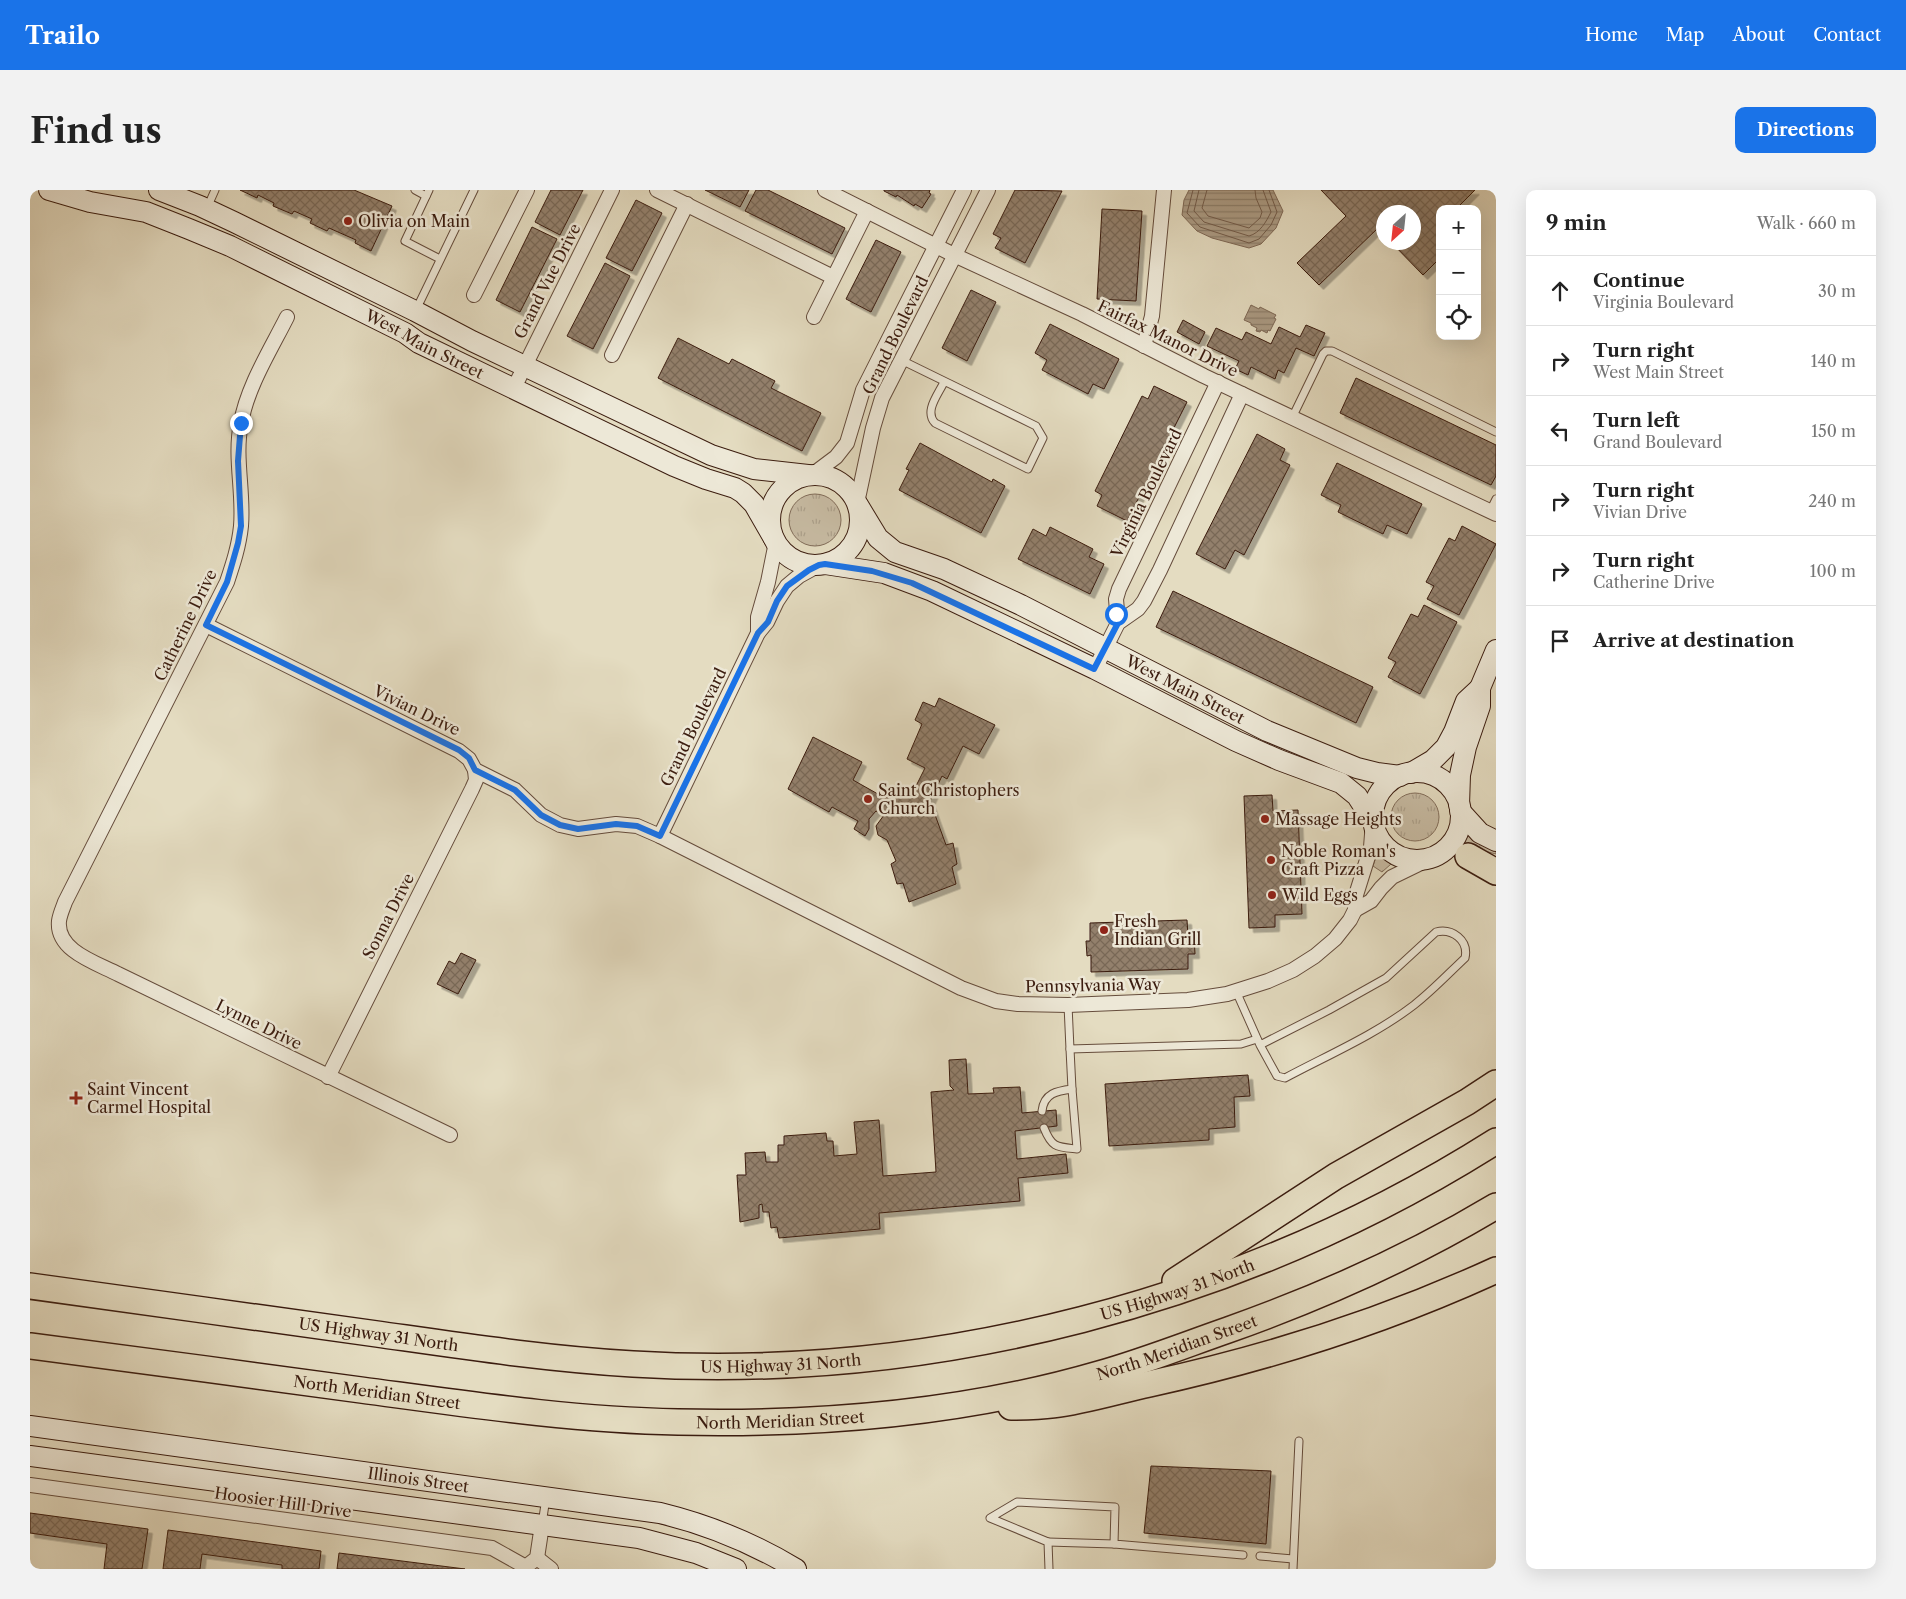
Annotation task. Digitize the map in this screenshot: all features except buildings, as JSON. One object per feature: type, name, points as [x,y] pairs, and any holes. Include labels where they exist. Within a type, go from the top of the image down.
[{"type":"highway","points":[[1468,856],[1496,872]]},
{"type":"highway","points":[[1144,1302],[1336,1176],[1467,1102],[1496,1083]]},
{"type":"highway","name":"US Highway 31 North","points":[[30,1286],[548,1358],[679,1366],[784,1364],[853,1360],[914,1353],[1017,1335],[1144,1302],[1239,1269],[1368,1214],[1496,1141]]},
{"type":"highway","name":"North Meridian Street","points":[[30,1346],[571,1416],[666,1422],[737,1423],[790,1422],[891,1413],[1021,1393],[1081,1379],[1137,1362],[1294,1306],[1363,1277],[1496,1206]]},
{"type":"highway","points":[[891,1413],[1052,1405],[1199,1373],[1301,1346],[1450,1290],[1496,1270]]},
{"type":"main road","name":"West Main Street","points":[[49,190],[90,202],[146,212],[230,246],[405,333],[419,343],[682,469],[735,488],[754,504],[775,540]]},
{"type":"main road","name":"West Main Street","points":[[159,190],[206,209],[415,310],[525,366],[718,458],[758,470],[810,475]]},
{"type":"main road","points":[[810,475],[831,478],[851,492],[858,504],[860,524],[854,544],[844,555],[822,565],[802,563],[792,558],[783,551],[775,540],[770,520],[771,511],[778,495],[790,482],[810,475]]},
{"type":"main road","name":"West Main Street","points":[[858,504],[878,538],[895,552],[950,572],[1105,648],[1220,709],[1267,731],[1356,768],[1378,773],[1406,774]]},
{"type":"main road","name":"West Main Street","points":[[822,565],[872,571],[912,583],[1094,669],[1236,741],[1341,783],[1357,796],[1373,821]]},
{"type":"main road","points":[[1432,857],[1442,852],[1453,841],[1459,827],[1459,786],[1463,760],[1480,706],[1480,688],[1496,650]]},
{"type":"main road","points":[[1480,688],[1466,701],[1446,747],[1433,760],[1390,782],[1378,796],[1374,808],[1373,821],[1379,839],[1392,853],[1410,860],[1468,856],[1496,863]]},
{"type":"main road","points":[[1406,774],[1428,774],[1443,782],[1451,789],[1460,808],[1480,833],[1496,841]]},
{"type":"main road","name":"Illinois Street","points":[[30,1426],[639,1509],[682,1518],[725,1532],[796,1569]]},
{"type":"main road","name":"Illinois Street","points":[[30,1456],[622,1535],[661,1543],[704,1556],[736,1569]]},
{"type":"street","points":[[474,295],[527,190]]},
{"type":"street","name":"Grand Vue Drive","points":[[514,388],[612,190]]},
{"type":"street","points":[[658,190],[833,278]]},
{"type":"street","name":"Fairfax Manor Drive","points":[[825,190],[935,246],[1292,418],[1494,508]]},
{"type":"street","name":"Grand Boulevard","points":[[810,475],[836,457],[847,443],[863,390],[964,190]]},
{"type":"street","name":"Grand Boulevard","points":[[858,504],[878,410],[900,360],[988,190]]},
{"type":"street","points":[[1144,346],[1152,316],[1164,190]]},
{"type":"street","points":[[612,355],[687,204]]},
{"type":"street","points":[[814,317],[867,211]]},
{"type":"street","name":"Catherine Drive","points":[[60,934],[59,921],[65,902],[227,582],[241,526],[238,461],[241,423],[245,406],[287,317]]},
{"type":"street","name":"Virginia Boulevard","points":[[1118,623],[1116,599],[1119,589],[1218,382]]},
{"type":"street","points":[[1094,669],[1118,623],[1138,609],[1144,601],[1242,394]]},
{"type":"street","name":"Grand Boulevard","points":[[758,633],[758,617],[768,582],[775,540]]},
{"type":"street","name":"Grand Boulevard","points":[[660,836],[758,633],[768,622],[777,601],[787,586],[799,576],[822,565]]},
{"type":"street","name":"Vivian Drive","points":[[206,625],[459,750],[469,758],[475,770],[515,790],[541,815],[560,825],[578,829],[616,824],[637,826],[660,836]]},
{"type":"street","name":"Sonna Drive","points":[[328,1077],[472,789],[476,780],[475,770]]},
{"type":"street","name":"Pennsylvania Way","points":[[1355,910],[1356,895],[1371,847],[1373,821]]},
{"type":"street","name":"Pennsylvania Way","points":[[660,836],[977,994],[996,1001],[1018,1004],[1068,1005],[1188,1000],[1236,991],[1280,976],[1315,956],[1339,934],[1355,910],[1372,901],[1384,884],[1392,877],[1432,857]]},
{"type":"street","name":"Lynne Drive","points":[[60,934],[65,943],[73,950],[118,974],[450,1135]]},
{"type":"street","name":"Hoosier Hill Drive","points":[[30,1485],[492,1548],[525,1568]]},
{"type":"street","points":[[525,1568],[537,1558],[542,1524]]},
{"type":"street","points":[[537,1558],[551,1569]]},
{"type":"lane","points":[[206,209],[215,190]]},
{"type":"lane","points":[[415,190],[428,193],[405,241],[440,259]]},
{"type":"lane","points":[[415,310],[474,190]]},
{"type":"lane","points":[[1292,418],[1322,354],[1326,351],[1332,351],[1496,432]]},
{"type":"lane","points":[[900,360],[1036,426],[1043,438],[1028,469],[935,424],[930,418],[930,410],[944,382]]},
{"type":"lane","points":[[1070,1049],[1259,1042],[1329,1010],[1386,978],[1436,932],[1444,930],[1454,933],[1465,944],[1465,958],[1414,1004],[1354,1042],[1285,1078],[1277,1076],[1259,1042],[1236,991]]},
{"type":"lane","points":[[1044,1128],[1049,1141],[1053,1145],[1077,1150],[1068,1005]]},
{"type":"lane","points":[[1042,1111],[1043,1104],[1048,1096],[1056,1091],[1072,1089]]},
{"type":"lane","points":[[1292,1569],[1299,1441]]},
{"type":"lane","points":[[542,1524],[546,1496]]},
{"type":"lane","points":[[1114,1544],[1115,1506],[1017,1502],[990,1518],[1048,1542],[1114,1544],[1243,1555]]},
{"type":"lane","points":[[1048,1542],[1048,1569]]},
{"type":"lane","points":[[1260,1556],[1293,1559]]},
{"type":"green space","points":[[810,494],[820,494],[834,501],[841,515],[841,525],[834,539],[820,546],[810,546],[800,542],[793,535],[789,525],[789,515],[793,505],[800,498]]},
{"type":"green space","points":[[1415,793],[1424,795],[1432,800],[1437,808],[1439,817],[1437,826],[1432,834],[1424,839],[1415,841],[1406,839],[1398,834],[1393,826],[1391,817],[1393,808],[1398,800],[1406,795]]},
{"type":"green space","points":[[1466,834],[1481,845],[1496,851],[1496,854],[1461,845]]},
{"type":"green space","points":[[1377,854],[1391,864],[1382,872],[1373,866]]},
{"type":"water","points":[[1189,190],[1273,190],[1283,211],[1276,228],[1261,244],[1249,248],[1212,238],[1197,231],[1182,215],[1184,200]]},
{"type":"water","points":[[1251,305],[1276,315],[1270,331],[1268,330],[1267,333],[1261,330],[1260,332],[1256,331],[1257,328],[1244,320]]},
{"type":"place","name":"Olivia on Main","points":[[348,221]]},
{"type":"place","name":"Saint Christophers Church","points":[[868,799]]},
{"type":"place","name":"Massage Heights","points":[[1265,819]]},
{"type":"place","name":"Noble Roman's Craft Pizza","points":[[1271,860]]},
{"type":"place","name":"Wild Eggs","points":[[1272,895]]},
{"type":"place","name":"Fresh Indian Grill","points":[[1104,930]]},
{"type":"place","name":"Saint Vincent Carmel Hospital","points":[[76,1098]]},
{"type":"route","points":[[241,423],[238,461],[241,526],[227,582],[206,625],[459,750],[469,758],[475,770],[515,790],[541,815],[560,825],[578,829],[616,824],[637,826],[660,836],[758,633],[768,622],[777,601],[787,586],[799,576],[819,565],[825,564],[862,569],[899,578],[932,591],[1094,669],[1118,623],[1116,614]]}]
